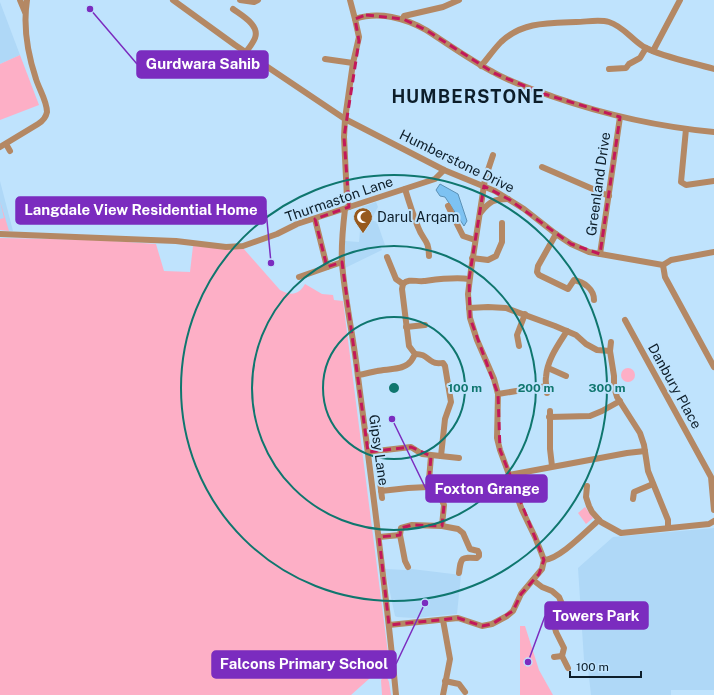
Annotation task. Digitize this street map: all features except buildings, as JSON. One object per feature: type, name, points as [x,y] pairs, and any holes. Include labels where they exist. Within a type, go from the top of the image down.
[{"type":"street","points":[[10,151],[3,145],[38,124],[44,119],[46,114],[46,108],[31,61],[25,13],[20,0]]},
{"type":"street","points":[[25,13],[27,0]]},
{"type":"street","name":"Humberstone Drive","points":[[173,0],[246,52],[345,119],[444,170],[484,186],[510,200],[556,234],[580,249],[663,265]]},
{"type":"street","points":[[240,0],[254,2],[258,0]]},
{"type":"street","name":"Gipsy Lane","points":[[350,0],[359,37],[345,119],[344,137],[347,208],[342,262],[379,537],[396,695]]},
{"type":"street","points":[[403,19],[404,16],[443,7],[459,0]]},
{"type":"street","points":[[653,51],[680,0]]},
{"type":"street","points":[[233,9],[247,20],[254,29],[255,38],[246,52]]},
{"type":"street","points":[[355,19],[366,16],[403,19],[426,30],[494,73],[541,93],[620,117],[686,129],[714,132]]},
{"type":"street","points":[[481,66],[505,38],[521,29],[540,23],[608,22],[618,26],[646,48],[714,69]]},
{"type":"street","points":[[609,69],[626,68],[629,64],[640,58],[646,48]]},
{"type":"street","points":[[325,59],[354,63]]},
{"type":"street","name":"Greenland Drive","points":[[600,254],[620,117]]},
{"type":"street","points":[[686,129],[681,181],[682,184],[686,186],[714,181]]},
{"type":"street","points":[[389,625],[458,618],[482,626],[492,624],[514,611],[521,594],[542,570],[544,560],[522,510],[497,438],[498,394],[494,379],[477,340],[470,318],[468,294],[472,258],[485,179],[493,155]]},
{"type":"street","points":[[542,167],[609,196]]},
{"type":"street","name":"Thurmaston Lane","points":[[0,234],[176,241],[226,247],[243,246],[278,234],[297,224],[435,180],[444,170]]},
{"type":"street","points":[[405,189],[418,227],[429,246],[429,256]]},
{"type":"street","points":[[479,214],[491,201],[498,199],[510,200]]},
{"type":"street","points":[[448,206],[463,236],[475,240]]},
{"type":"street","points":[[315,219],[327,267]]},
{"type":"street","points":[[472,258],[488,260],[496,256],[502,242],[502,223]]},
{"type":"street","points":[[556,234],[538,266],[538,272],[539,275],[568,289]]},
{"type":"street","points":[[714,252],[671,260],[663,265],[665,277],[714,367]]},
{"type":"street","points":[[387,257],[396,279],[403,284]]},
{"type":"street","points":[[299,277],[342,262]]},
{"type":"street","points":[[403,284],[411,280],[422,281],[447,278],[470,279]]},
{"type":"street","points":[[565,296],[572,282],[576,280],[588,286],[592,291],[594,300]]},
{"type":"street","points":[[403,284],[402,289],[409,346],[415,354]]},
{"type":"street","points":[[469,308],[506,308],[525,314],[576,336],[597,350],[610,351]]},
{"type":"street","points":[[520,346],[517,335],[525,314]]},
{"type":"street","points":[[406,327],[425,325]]},
{"type":"street","name":"Danbury Place","points":[[625,325],[711,477],[714,510]]},
{"type":"street","points":[[498,394],[547,389],[546,376],[550,359],[567,332]]},
{"type":"street","points":[[611,342],[610,351],[614,376],[614,387],[620,402],[640,434],[645,451],[648,471],[668,520],[668,528]]},
{"type":"street","points":[[358,375],[407,365],[413,359],[415,354]]},
{"type":"street","points":[[415,354],[421,354],[434,363],[443,363],[445,366],[450,402],[445,419],[441,456]]},
{"type":"street","points":[[548,368],[566,376]]},
{"type":"street","points":[[552,466],[549,414],[590,416],[620,402]]},
{"type":"street","points":[[368,452],[412,447],[422,454],[459,458]]},
{"type":"street","points":[[509,475],[552,466],[645,451]]},
{"type":"street","points":[[431,456],[428,476],[444,505],[442,526]]},
{"type":"street","points":[[380,482],[382,498]]},
{"type":"street","points":[[633,499],[634,492],[653,484]]},
{"type":"street","points":[[381,491],[428,487],[432,485]]},
{"type":"street","points":[[587,486],[586,498],[588,506],[599,520],[612,530],[621,534],[709,524],[714,521]]},
{"type":"street","points":[[544,560],[548,560],[560,554],[599,520]]},
{"type":"street","points":[[398,564],[406,564],[400,535],[401,528],[412,525],[442,526],[461,530],[470,548],[478,551],[479,553],[477,558],[462,558],[460,573]]},
{"type":"street","points":[[379,537],[400,535]]},
{"type":"street","points":[[534,580],[542,587],[552,591],[559,597],[562,604],[561,614],[556,622],[555,628],[564,648],[562,656],[568,668]]},
{"type":"street","points":[[443,620],[450,659],[443,695]]},
{"type":"street","points":[[554,657],[562,656]]},
{"type":"street","points":[[445,681],[459,684],[465,692]]},
{"type":"highlighted area","points":[[366,15],[403,19],[426,30],[494,73],[541,93],[620,117],[600,254],[571,244],[510,200],[484,186],[469,279],[470,318],[498,394],[500,450],[544,560],[539,574],[521,594],[513,611],[492,624],[482,626],[458,618],[389,625],[379,537],[400,535],[401,528],[412,525],[442,526],[444,505],[429,480],[431,456],[411,447],[368,452],[342,262],[327,267],[315,219],[349,207],[344,137],[359,41],[355,19]]},
{"type":"shaded area","points":[[0,2],[20,55],[0,64]]},
{"type":"shaded area","points":[[20,55],[39,105],[0,120],[0,64]]},
{"type":"shaded area","points":[[0,181],[13,231],[0,230]]},
{"type":"shaded area","points":[[440,184],[458,194],[467,221],[464,226],[445,197],[440,196],[436,190]]},
{"type":"shaded area","points":[[0,201],[9,231],[0,230],[0,219],[4,218]]},
{"type":"shaded area","name":"Darul Arqam","points":[[376,202],[378,207],[371,220],[377,222],[385,245],[381,247],[382,250],[345,268],[345,241],[359,242],[362,207]]},
{"type":"shaded area","points":[[0,238],[98,240],[156,244],[164,271],[190,272],[193,246],[243,248],[280,290],[291,294],[303,288],[305,284],[322,294],[333,295],[334,300],[343,301],[389,661],[351,695],[0,695]]},
{"type":"shaded area","points":[[628,368],[633,370],[635,375],[633,380],[628,382],[623,380],[621,375],[623,370]]},
{"type":"shaded area","points":[[585,507],[593,518],[586,524],[578,513]]},
{"type":"shaded area","points":[[714,528],[714,690],[671,690],[671,695],[591,695],[588,668],[584,660],[578,568],[613,537]]},
{"type":"shaded area","points":[[385,569],[412,569],[461,575],[457,614],[414,618],[395,616]]},
{"type":"shaded area","points":[[520,626],[525,626],[539,670],[553,695],[520,695]]},
{"type":"shaded area","points":[[386,675],[389,682],[391,695],[382,695],[381,680]]},
{"type":"place","name":"Gurdwara Sahib","points":[[90,9]]},
{"type":"place","name":"Darul Arqam","points":[[363,234]]},
{"type":"place","name":"Langdale View Residential Home","points":[[271,263]]},
{"type":"place","name":"Foxton Grange","points":[[392,419]]},
{"type":"place","name":"Falcons Primary School","points":[[425,603]]},
{"type":"place","name":"Towers Park","points":[[528,662]]},
{"type":"district","name":"HUMBERSTONE","points":[[468,96]]}]
